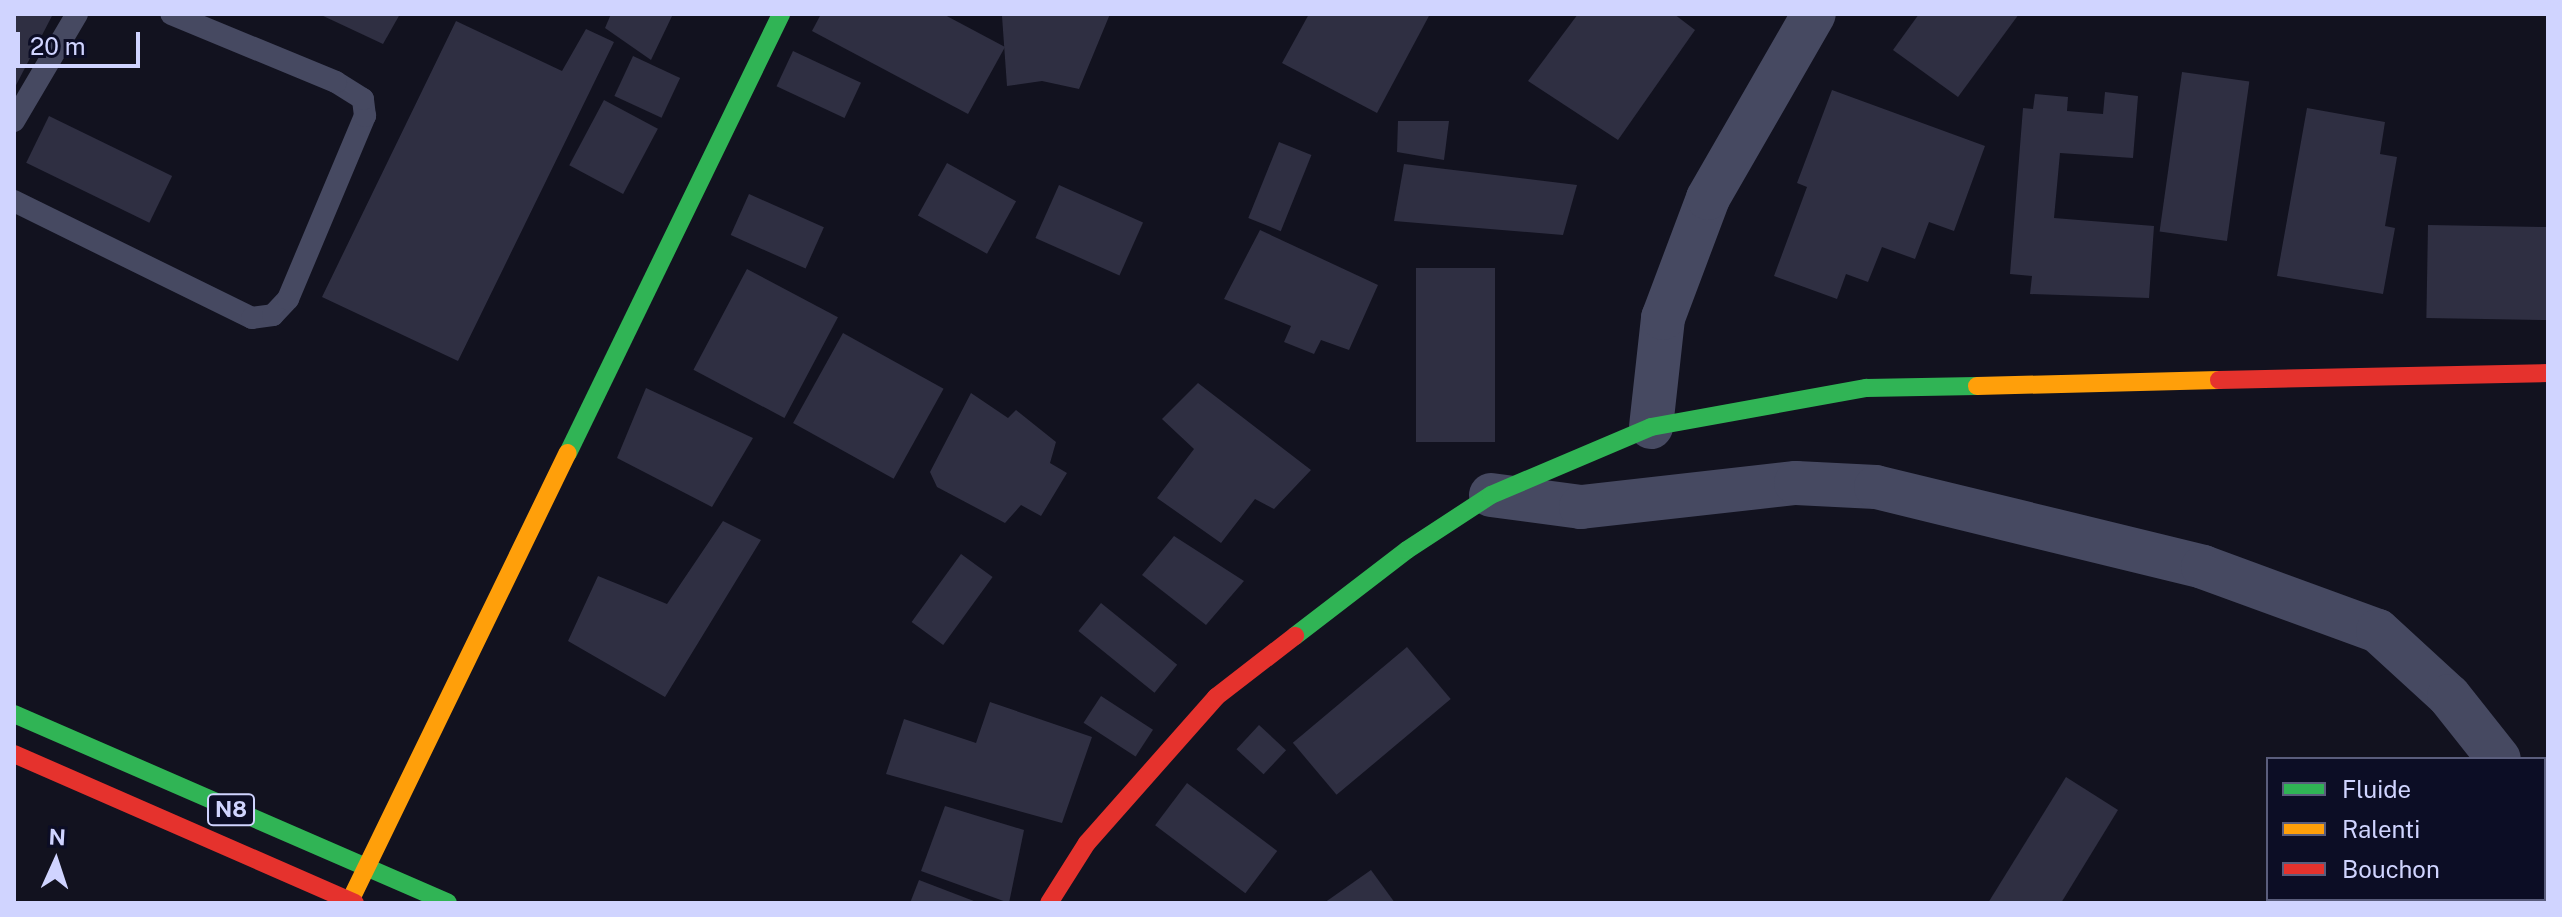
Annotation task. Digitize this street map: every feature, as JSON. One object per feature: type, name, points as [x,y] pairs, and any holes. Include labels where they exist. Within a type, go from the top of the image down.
[{"type":"main road","points":[[352,902],[781,14]]},
{"type":"main road","points":[[1049,903],[1087,843],[1216,697],[1407,550],[1491,495],[1651,427],[1866,388],[2548,373]]},
{"type":"main road","name":"N8","points":[[14,714],[448,903]]},
{"type":"main road","name":"N8","points":[[14,754],[352,902]]},
{"type":"street","points":[[1651,427],[1663,318],[1708,198],[1814,14]]},
{"type":"street","points":[[1491,495],[1581,507],[1796,483],[1876,487],[2203,567],[2378,631],[2449,696],[2497,757]]},
{"type":"lane","points":[[14,121],[77,14]]},
{"type":"lane","points":[[14,201],[252,318],[273,315],[288,299],[365,116],[363,99],[336,82],[171,14]]},
{"type":"building","points":[[14,14],[53,14],[14,89]]},
{"type":"building","points":[[319,14],[400,14],[383,44]]},
{"type":"building","points":[[611,14],[673,14],[651,60],[605,28]]},
{"type":"building","points":[[821,14],[943,14],[1005,47],[968,114],[812,31]]},
{"type":"building","points":[[1110,14],[1079,89],[1042,81],[1007,86],[1002,16]]},
{"type":"building","points":[[1309,14],[1430,14],[1377,113],[1282,63]]},
{"type":"building","points":[[1578,14],[1674,14],[1695,30],[1618,140],[1528,81]]},
{"type":"building","points":[[1919,14],[2019,14],[1958,97],[1893,50]]},
{"type":"building","points":[[456,21],[562,71],[586,29],[614,42],[458,361],[322,297]]},
{"type":"building","points":[[793,51],[861,83],[844,118],[777,86]]},
{"type":"building","points":[[633,56],[680,78],[662,118],[614,96]]},
{"type":"building","points":[[2182,72],[2249,81],[2227,241],[2160,231]]},
{"type":"building","points":[[1832,90],[1985,146],[1954,231],[1929,222],[1915,259],[1882,247],[1868,282],[1846,274],[1837,299],[1774,276],[1807,187],[1797,183]]},
{"type":"building","points":[[2105,92],[2138,96],[2133,158],[2060,153],[2054,218],[2154,226],[2149,298],[2030,294],[2032,276],[2010,274],[2023,108],[2033,109],[2035,94],[2068,97],[2067,111],[2103,114]]},
{"type":"building","points":[[604,100],[658,129],[623,194],[569,165]]},
{"type":"building","points":[[2307,108],[2385,122],[2380,154],[2397,157],[2385,226],[2395,228],[2383,294],[2277,276]]},
{"type":"building","points":[[49,116],[172,176],[149,223],[26,163]]},
{"type":"building","points":[[1398,121],[1449,121],[1444,160],[1397,152]]},
{"type":"building","points":[[1279,142],[1311,155],[1281,231],[1248,218]]},
{"type":"building","points":[[947,163],[1016,201],[987,254],[918,215]]},
{"type":"building","points":[[1404,164],[1577,185],[1563,235],[1394,221]]},
{"type":"building","points":[[1059,185],[1143,222],[1119,275],[1035,238]]},
{"type":"building","points":[[749,194],[824,227],[806,268],[731,235]]},
{"type":"building","points":[[2428,225],[2548,227],[2546,320],[2426,318]]},
{"type":"building","points":[[1260,230],[1378,285],[1349,350],[1321,340],[1314,354],[1284,342],[1291,326],[1224,299]]},
{"type":"building","points":[[1416,268],[1495,268],[1495,442],[1416,442]]},
{"type":"building","points":[[747,269],[838,317],[784,418],[693,370]]},
{"type":"building","points":[[843,333],[944,389],[894,479],[793,423]]},
{"type":"building","points":[[1198,383],[1311,470],[1274,509],[1255,499],[1221,543],[1157,498],[1194,449],[1162,419]]},
{"type":"building","points":[[646,388],[753,438],[712,507],[617,458]]},
{"type":"building","points":[[971,393],[1008,418],[1016,410],[1056,442],[1050,463],[1067,473],[1041,516],[1021,505],[1005,523],[937,487],[930,472]]},
{"type":"building","points":[[723,521],[761,540],[665,697],[568,641],[598,576],[667,604]]},
{"type":"building","points":[[1174,536],[1244,581],[1206,625],[1142,575]]},
{"type":"building","points":[[961,554],[993,577],[943,645],[912,622]]},
{"type":"building","points":[[1101,603],[1177,665],[1155,693],[1078,631]]},
{"type":"building","points":[[1407,647],[1451,699],[1337,795],[1293,743]]},
{"type":"building","points":[[1101,696],[1153,730],[1136,757],[1084,723]]},
{"type":"building","points":[[990,702],[1092,737],[1062,823],[886,774],[904,719],[976,743]]},
{"type":"building","points":[[1259,725],[1286,750],[1264,774],[1236,749]]},
{"type":"building","points":[[2066,777],[2118,810],[2061,903],[1988,903]]},
{"type":"building","points":[[1187,783],[1277,851],[1245,893],[1155,825]]},
{"type":"building","points":[[945,806],[1024,830],[1009,903],[921,871]]},
{"type":"building","points":[[1371,870],[1395,903],[1324,903]]},
{"type":"building","points":[[919,880],[979,903],[910,903]]},
{"type":"traffic: fast","points":[[568,453],[781,14]]},
{"type":"traffic: fast","points":[[1295,636],[1407,550],[1491,495],[1651,427],[1866,388],[1977,386]]},
{"type":"traffic: fast","points":[[14,714],[448,903]]},
{"type":"traffic: slow","points":[[1977,386],[2219,380]]},
{"type":"traffic: slow","points":[[350,901],[568,453]]},
{"type":"traffic: jam","points":[[2219,380],[2548,373]]},
{"type":"traffic: jam","points":[[1049,903],[1087,843],[1216,697],[1295,636]]},
{"type":"traffic: jam","points":[[14,754],[355,903]]}]
